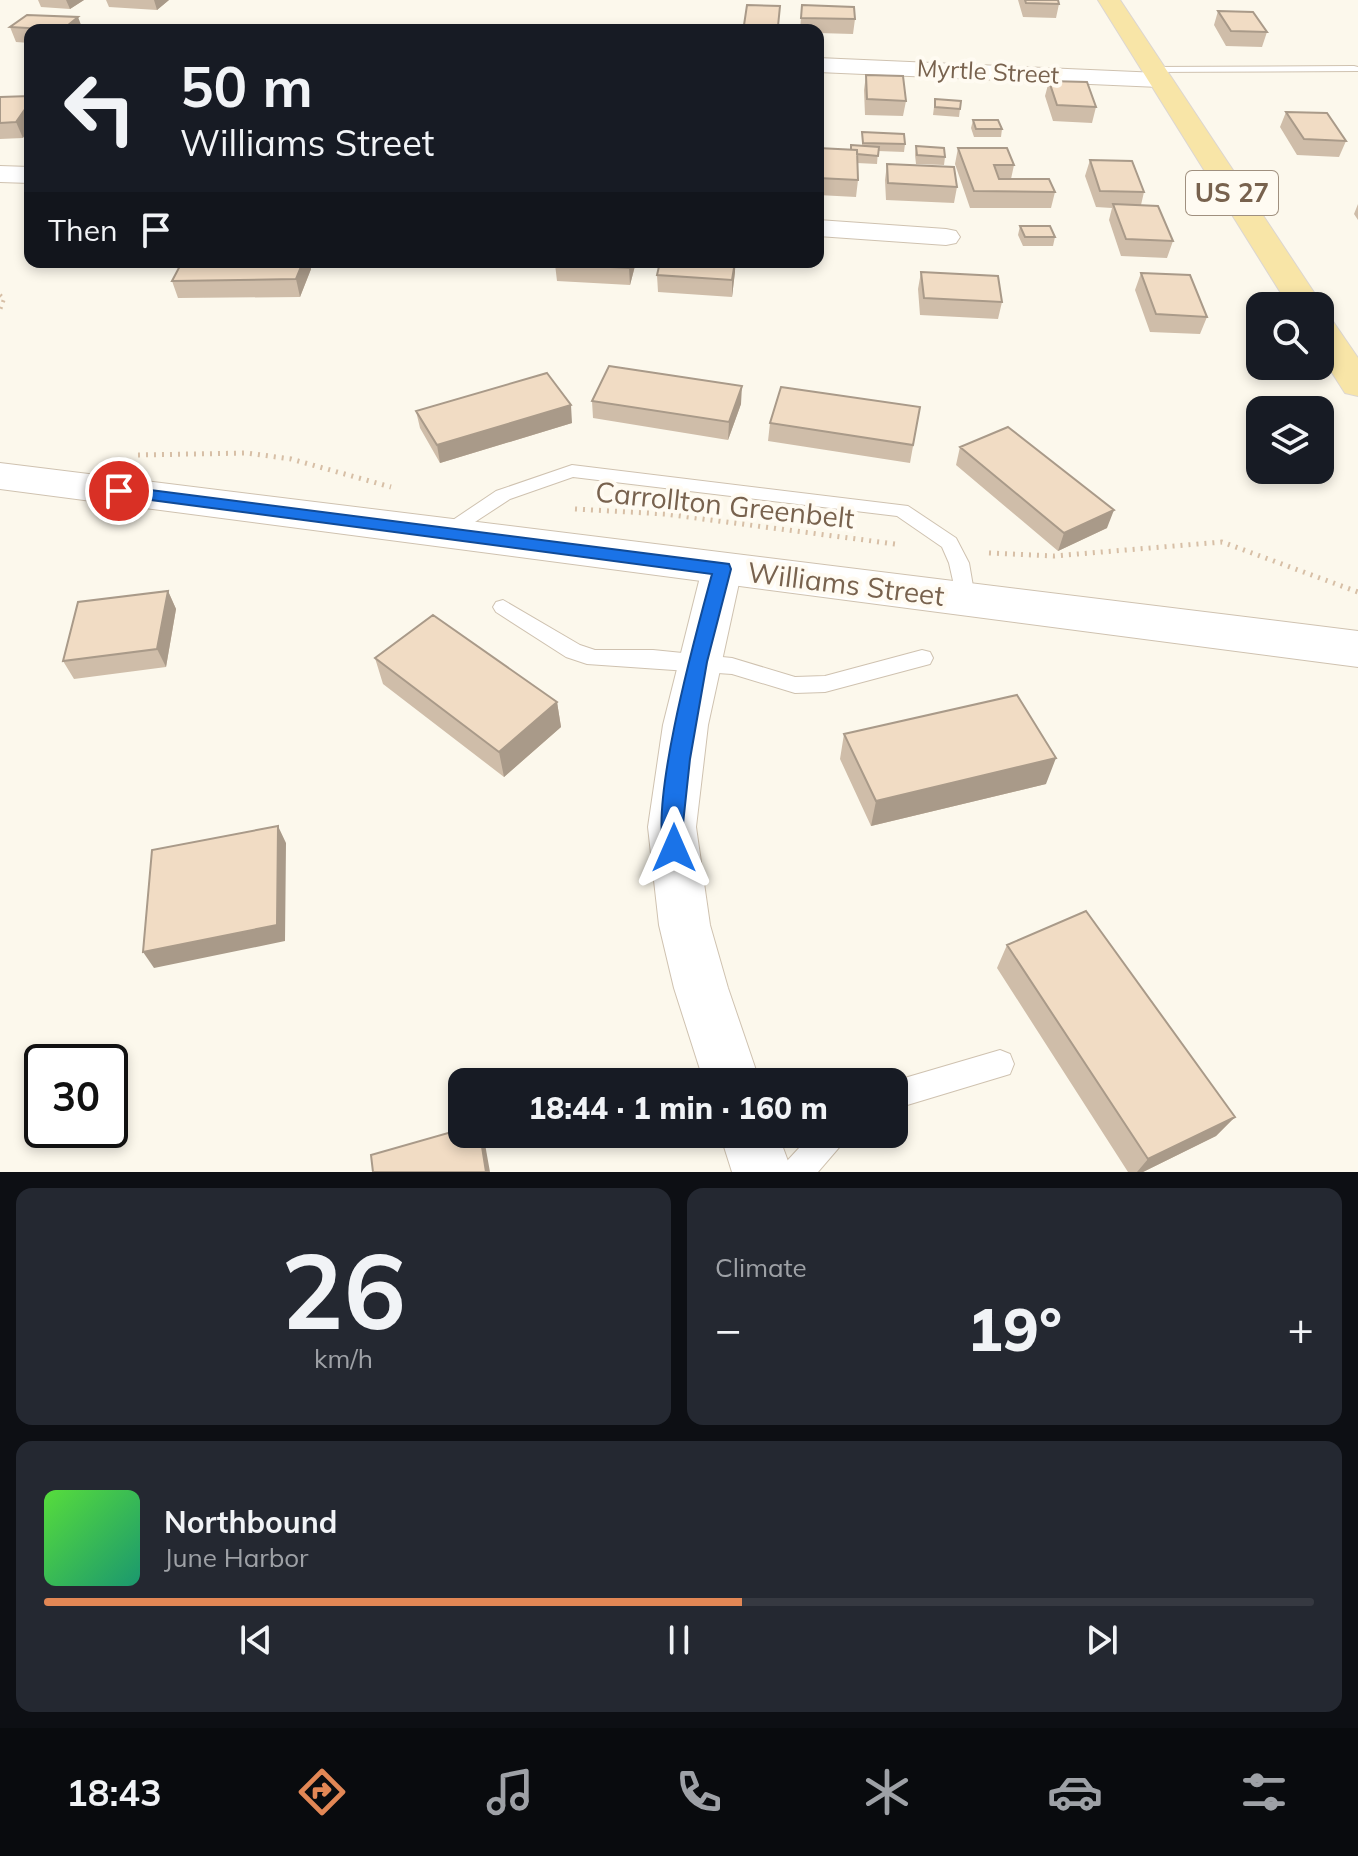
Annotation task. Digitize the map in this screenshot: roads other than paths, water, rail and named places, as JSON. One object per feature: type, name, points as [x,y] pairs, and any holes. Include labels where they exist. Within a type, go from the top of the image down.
[{"type":"main road","name":"US 27","points":[[1109,0],[1297,292]]},
{"type":"main road","points":[[1334,348],[1358,385]]},
{"type":"street","name":"Myrtle Street","points":[[824,65],[1155,75]]},
{"type":"street","points":[[0,174],[24,175]]},
{"type":"street","points":[[824,228],[946,237]]},
{"type":"street","name":"Williams Street","points":[[0,476],[1358,649]]},
{"type":"street","points":[[722,569],[698,662],[679,759],[672,824],[678,895],[693,967],[727,1068]]},
{"type":"street","points":[[754,1148],[762,1172]]},
{"type":"lane","points":[[1155,75],[1354,69]]},
{"type":"lane","points":[[445,532],[503,495],[572,471],[901,510],[946,537],[956,550],[965,598]]},
{"type":"lane","points":[[503,607],[573,651],[595,658],[653,658],[732,666],[795,685],[825,684],[922,658]]},
{"type":"lane","points":[[908,1091],[1000,1064]]},
{"type":"lane","points":[[798,1172],[819,1148]]}]
